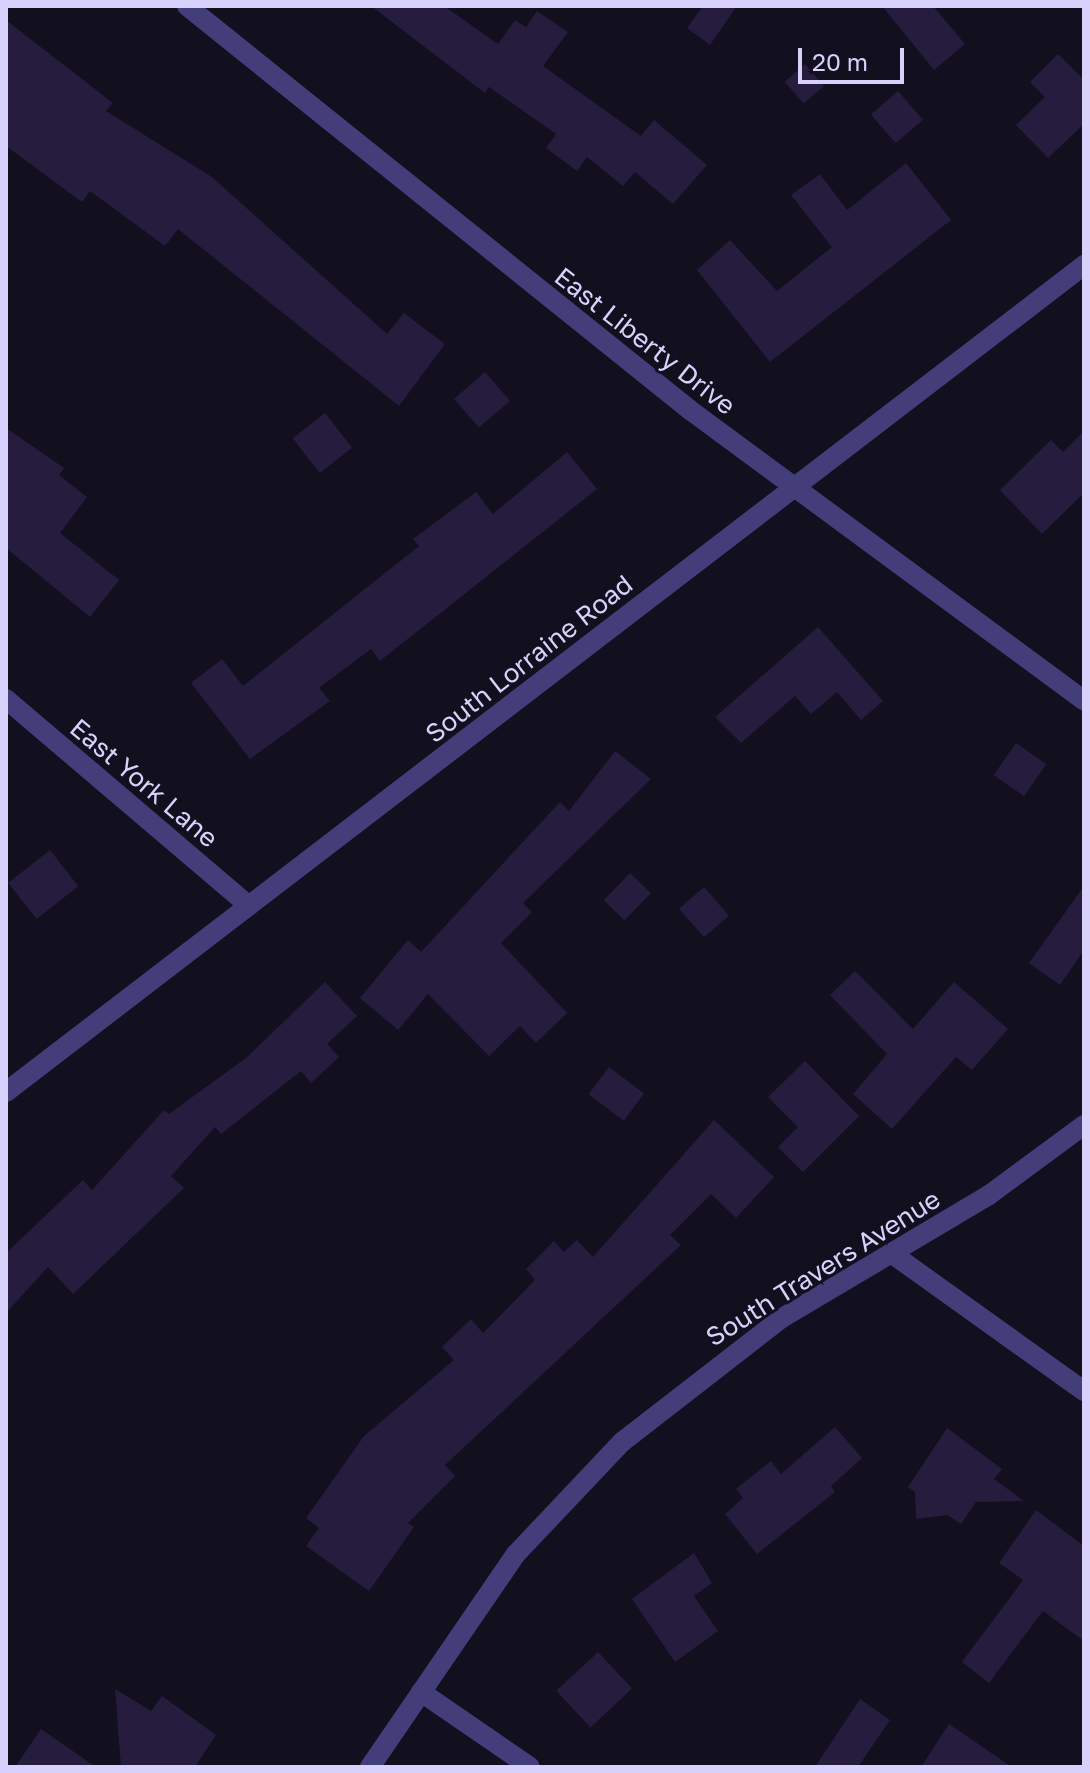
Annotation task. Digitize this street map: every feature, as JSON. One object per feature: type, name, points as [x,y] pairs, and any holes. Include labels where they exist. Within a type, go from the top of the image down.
[{"type":"street","name":"East Liberty Drive","points":[[187,6],[795,488],[1084,700]]},
{"type":"street","name":"South Lorraine Road","points":[[6,1092],[1084,265]]},
{"type":"street","name":"East York Lane","points":[[6,699],[249,906]]},
{"type":"street","name":"South Travers Avenue","points":[[370,1767],[516,1554],[622,1442],[728,1355],[989,1195],[1084,1125]]},
{"type":"street","points":[[891,1253],[1084,1391]]},
{"type":"street","points":[[421,1692],[530,1767]]},
{"type":"building","points":[[371,6],[444,6],[498,44],[515,20],[526,27],[537,11],[568,32],[543,66],[641,136],[654,120],[707,165],[673,204],[635,172],[623,186],[587,157],[577,171],[546,148],[556,134],[489,87],[485,93]]},
{"type":"building","points":[[703,6],[737,6],[710,45],[687,28]]},
{"type":"building","points":[[882,6],[933,6],[965,44],[934,70]]},
{"type":"building","points":[[6,20],[113,103],[106,111],[212,177],[387,334],[404,313],[445,344],[399,406],[178,229],[165,246],[90,191],[82,202],[6,146]]},
{"type":"building","points":[[1058,54],[1084,80],[1084,124],[1048,158],[1016,125],[1045,97],[1030,82]]},
{"type":"building","points":[[805,64],[824,86],[804,104],[785,82]]},
{"type":"building","points":[[898,91],[923,120],[896,143],[871,115]]},
{"type":"building","points":[[906,163],[951,220],[770,362],[697,270],[730,240],[777,291],[832,247],[791,195],[820,174],[847,210]]},
{"type":"building","points":[[485,372],[510,401],[479,428],[454,399]]},
{"type":"building","points":[[325,413],[352,448],[320,473],[293,438]]},
{"type":"building","points":[[6,428],[64,468],[59,475],[87,497],[60,533],[119,580],[90,617],[6,548]]},
{"type":"building","points":[[1084,431],[1084,493],[1042,534],[1000,490],[1051,440],[1063,452]]},
{"type":"building","points":[[567,452],[597,489],[380,661],[371,649],[319,688],[330,701],[250,759],[191,683],[222,659],[243,686],[419,546],[413,539],[476,492],[493,514]]},
{"type":"building","points":[[818,627],[883,701],[861,720],[837,692],[811,714],[795,696],[741,743],[715,717]]},
{"type":"building","points":[[1016,743],[1046,764],[1024,796],[994,775]]},
{"type":"building","points":[[615,751],[651,779],[523,903],[532,912],[501,943],[567,1013],[536,1043],[520,1026],[489,1056],[428,994],[398,1030],[360,998],[408,940],[421,952],[560,802],[569,811]]},
{"type":"building","points":[[50,850],[78,886],[37,919],[8,883]]},
{"type":"building","points":[[630,873],[651,893],[624,920],[604,900]]},
{"type":"building","points":[[1084,886],[1084,950],[1060,985],[1029,963]]},
{"type":"building","points":[[704,887],[729,916],[704,937],[679,909]]},
{"type":"building","points":[[855,971],[913,1029],[954,982],[1008,1029],[972,1070],[956,1057],[892,1129],[853,1094],[887,1054],[830,995]]},
{"type":"building","points":[[325,982],[357,1016],[327,1044],[339,1057],[311,1083],[301,1071],[221,1134],[215,1127],[171,1176],[184,1188],[73,1294],[48,1267],[6,1313],[6,1253],[83,1180],[92,1190],[164,1110],[169,1114],[246,1058]]},
{"type":"building","points":[[805,1061],[859,1116],[803,1172],[778,1147],[798,1127],[768,1097]]},
{"type":"building","points":[[609,1067],[644,1093],[624,1121],[589,1094]]},
{"type":"building","points":[[714,1120],[774,1177],[736,1218],[711,1194],[670,1235],[681,1245],[445,1465],[455,1476],[408,1523],[414,1527],[369,1591],[306,1546],[319,1528],[306,1518],[364,1436],[454,1360],[442,1347],[471,1319],[483,1333],[535,1280],[526,1269],[554,1241],[564,1252],[577,1240],[593,1257]]},
{"type":"building","points":[[835,1427],[862,1458],[831,1486],[835,1492],[757,1554],[725,1514],[743,1498],[736,1489],[771,1461],[781,1474]]},
{"type":"building","points":[[947,1428],[1002,1469],[994,1479],[1024,1501],[976,1502],[961,1524],[947,1515],[916,1519],[915,1492],[908,1487]]},
{"type":"building","points":[[1036,1510],[1084,1546],[1084,1641],[1043,1611],[989,1683],[962,1662],[1023,1580],[999,1563]]},
{"type":"building","points":[[694,1553],[712,1583],[694,1596],[718,1631],[675,1662],[632,1599]]},
{"type":"building","points":[[598,1652],[632,1689],[590,1727],[556,1691]]},
{"type":"building","points":[[115,1689],[151,1711],[162,1696],[216,1735],[195,1767],[121,1767]]},
{"type":"building","points":[[860,1699],[890,1720],[858,1767],[815,1767]]},
{"type":"building","points":[[949,1724],[1012,1767],[921,1767]]},
{"type":"building","points":[[41,1729],[96,1767],[15,1767]]}]
